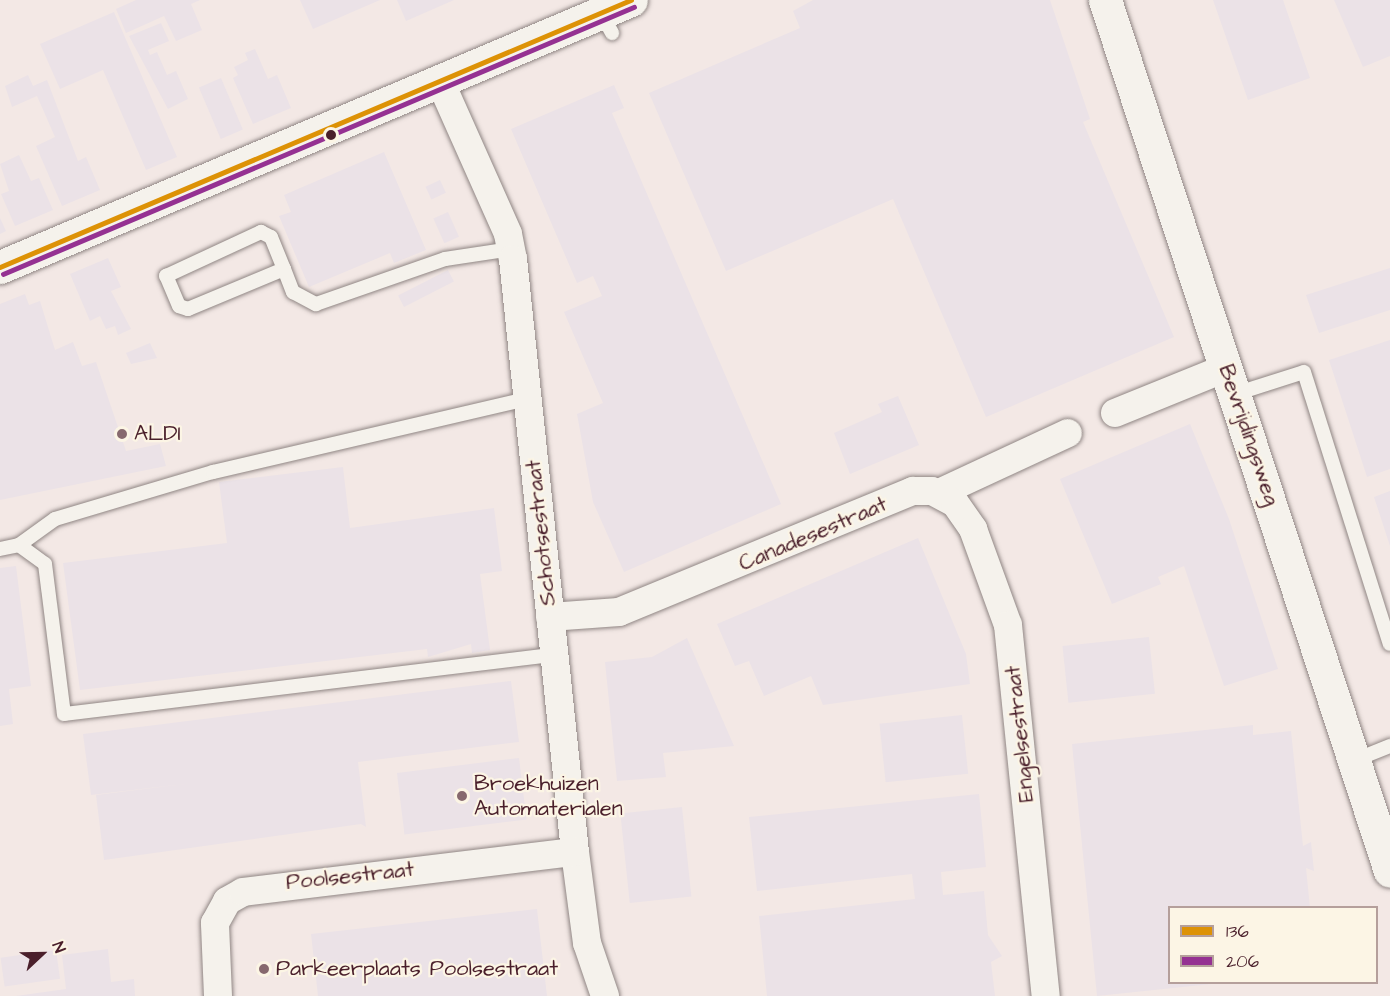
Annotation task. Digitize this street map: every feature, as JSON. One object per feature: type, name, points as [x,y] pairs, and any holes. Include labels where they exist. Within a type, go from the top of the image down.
[{"type":"main road","points":[[0,267],[440,81],[603,15],[631,0]]},
{"type":"main road","name":"Bevrijdingsweg","points":[[1105,0],[1390,871]]},
{"type":"street","name":"Schotsestraat","points":[[440,81],[511,249],[575,852],[587,943],[605,996]]},
{"type":"street","points":[[1115,413],[1231,381]]},
{"type":"street","name":"Canadesestraat","points":[[550,617],[619,612],[913,491],[939,493],[1068,433]]},
{"type":"street","name":"Engelsestraat","points":[[939,493],[966,516],[1008,625],[1046,996]]},
{"type":"street","name":"Poolsestraat","points":[[218,996],[215,923],[227,901],[243,892],[575,852]]},
{"type":"lane","points":[[284,269],[188,309],[179,306],[166,276],[261,232],[271,237],[284,269],[293,292],[316,304],[445,260],[511,249]]},
{"type":"lane","points":[[1231,381],[1304,372],[1390,644]]},
{"type":"lane","points":[[0,549],[19,546],[55,519],[213,472],[527,399]]},
{"type":"lane","points":[[19,546],[45,564],[64,714],[554,655]]},
{"type":"lane","points":[[1355,760],[1390,746]]},
{"type":"shaded area","points":[[0,0],[1390,0],[1390,996],[0,996]]},
{"type":"building","points":[[136,0],[200,0],[191,4],[202,30],[176,41],[164,16],[126,33],[116,9]]},
{"type":"building","points":[[300,0],[380,0],[313,29]]},
{"type":"building","points":[[397,0],[454,0],[406,21]]},
{"type":"building","points":[[813,0],[1050,0],[1090,119],[1083,122],[1174,337],[986,417],[893,199],[726,271],[649,93],[800,28],[793,11]]},
{"type":"building","points":[[1213,0],[1283,0],[1310,78],[1248,100]]},
{"type":"building","points":[[1334,0],[1390,0],[1390,56],[1363,67]]},
{"type":"building","points":[[114,12],[177,157],[146,170],[103,70],[60,89],[40,44]]},
{"type":"building","points":[[161,23],[169,41],[148,50],[150,55],[157,52],[167,75],[176,71],[188,99],[168,109],[129,36]]},
{"type":"building","points":[[255,49],[268,79],[277,75],[291,108],[253,124],[233,78],[238,75],[234,67],[248,60],[245,53]]},
{"type":"building","points":[[28,75],[33,86],[47,80],[78,161],[86,157],[100,190],[62,206],[36,146],[55,137],[37,96],[12,107],[5,86]]},
{"type":"building","points":[[221,78],[243,130],[221,139],[199,87]]},
{"type":"building","points":[[614,85],[624,108],[612,113],[781,504],[624,572],[593,502],[577,414],[603,403],[564,312],[602,296],[593,276],[577,283],[511,129]]},
{"type":"building","points":[[384,152],[426,250],[394,263],[390,253],[309,287],[279,216],[291,212],[284,195]]},
{"type":"building","points":[[19,155],[31,181],[39,178],[53,210],[15,226],[1,194],[9,191],[0,164]]},
{"type":"building","points":[[440,180],[446,193],[431,199],[425,187]]},
{"type":"building","points":[[448,212],[459,237],[444,243],[433,219]]},
{"type":"building","points":[[0,218],[6,231],[0,234]]},
{"type":"building","points":[[108,258],[121,287],[111,291],[131,329],[118,335],[115,326],[106,329],[100,316],[90,321],[70,274]]},
{"type":"building","points":[[1390,268],[1390,310],[1319,333],[1306,295]]},
{"type":"building","points":[[448,270],[454,282],[404,307],[398,295]]},
{"type":"building","points":[[25,294],[29,305],[40,301],[55,350],[73,342],[82,366],[96,362],[126,451],[160,444],[166,466],[0,500],[0,304]]},
{"type":"building","points":[[1390,340],[1390,469],[1367,477],[1329,360]]},
{"type":"building","points":[[150,343],[157,358],[131,364],[126,353]]},
{"type":"building","points":[[898,396],[919,445],[850,474],[834,433],[882,412],[878,404]]},
{"type":"building","points":[[1190,424],[1229,519],[1278,669],[1224,686],[1184,566],[1158,577],[1161,584],[1112,604],[1060,479]]},
{"type":"building","points":[[343,467],[350,528],[494,508],[502,571],[480,574],[490,650],[472,653],[471,644],[428,657],[427,649],[80,690],[63,563],[227,543],[219,482]]},
{"type":"building","points":[[1390,491],[1390,546],[1374,497]]},
{"type":"building","points":[[918,538],[966,654],[970,684],[823,705],[811,676],[764,696],[749,661],[735,666],[717,624]]},
{"type":"building","points":[[16,566],[31,686],[9,689],[13,724],[0,726],[0,568]]},
{"type":"building","points":[[1149,637],[1155,694],[1068,703],[1062,646]]},
{"type":"building","points":[[687,638],[734,746],[663,753],[666,777],[617,781],[605,662],[652,657]]},
{"type":"building","points":[[511,681],[519,742],[358,762],[366,827],[361,824],[104,860],[96,795],[192,783],[91,795],[83,734]]},
{"type":"building","points":[[962,715],[968,774],[886,782],[879,724]]},
{"type":"building","points":[[1253,725],[1253,735],[1291,731],[1303,846],[1311,842],[1314,871],[1306,868],[1310,906],[1168,906],[1168,984],[1211,984],[1097,996],[1072,744]]},
{"type":"building","points":[[519,758],[527,820],[404,835],[397,773]]},
{"type":"building","points":[[979,794],[986,867],[941,872],[943,895],[984,891],[988,935],[1002,956],[991,962],[995,996],[767,996],[759,916],[915,899],[912,874],[757,891],[749,817]]},
{"type":"building","points":[[682,807],[691,897],[630,903],[620,813]]},
{"type":"building","points":[[537,909],[547,996],[318,996],[311,934]]},
{"type":"building","points":[[108,949],[111,982],[134,979],[135,996],[16,996],[66,989],[62,955]]},
{"type":"building","points":[[56,950],[60,979],[5,987],[1,958]]},
{"type":"transit line","name":"136","points":[[0,267],[631,0]]},
{"type":"transit line","name":"206","points":[[3,274],[634,7]]},
{"type":"place","name":"ALDI","points":[[122,434]]},
{"type":"place","name":"Broekhuizen Automaterialen","points":[[462,796]]},
{"type":"place","name":"Parkeerplaats Poolsestraat","points":[[264,969]]}]
